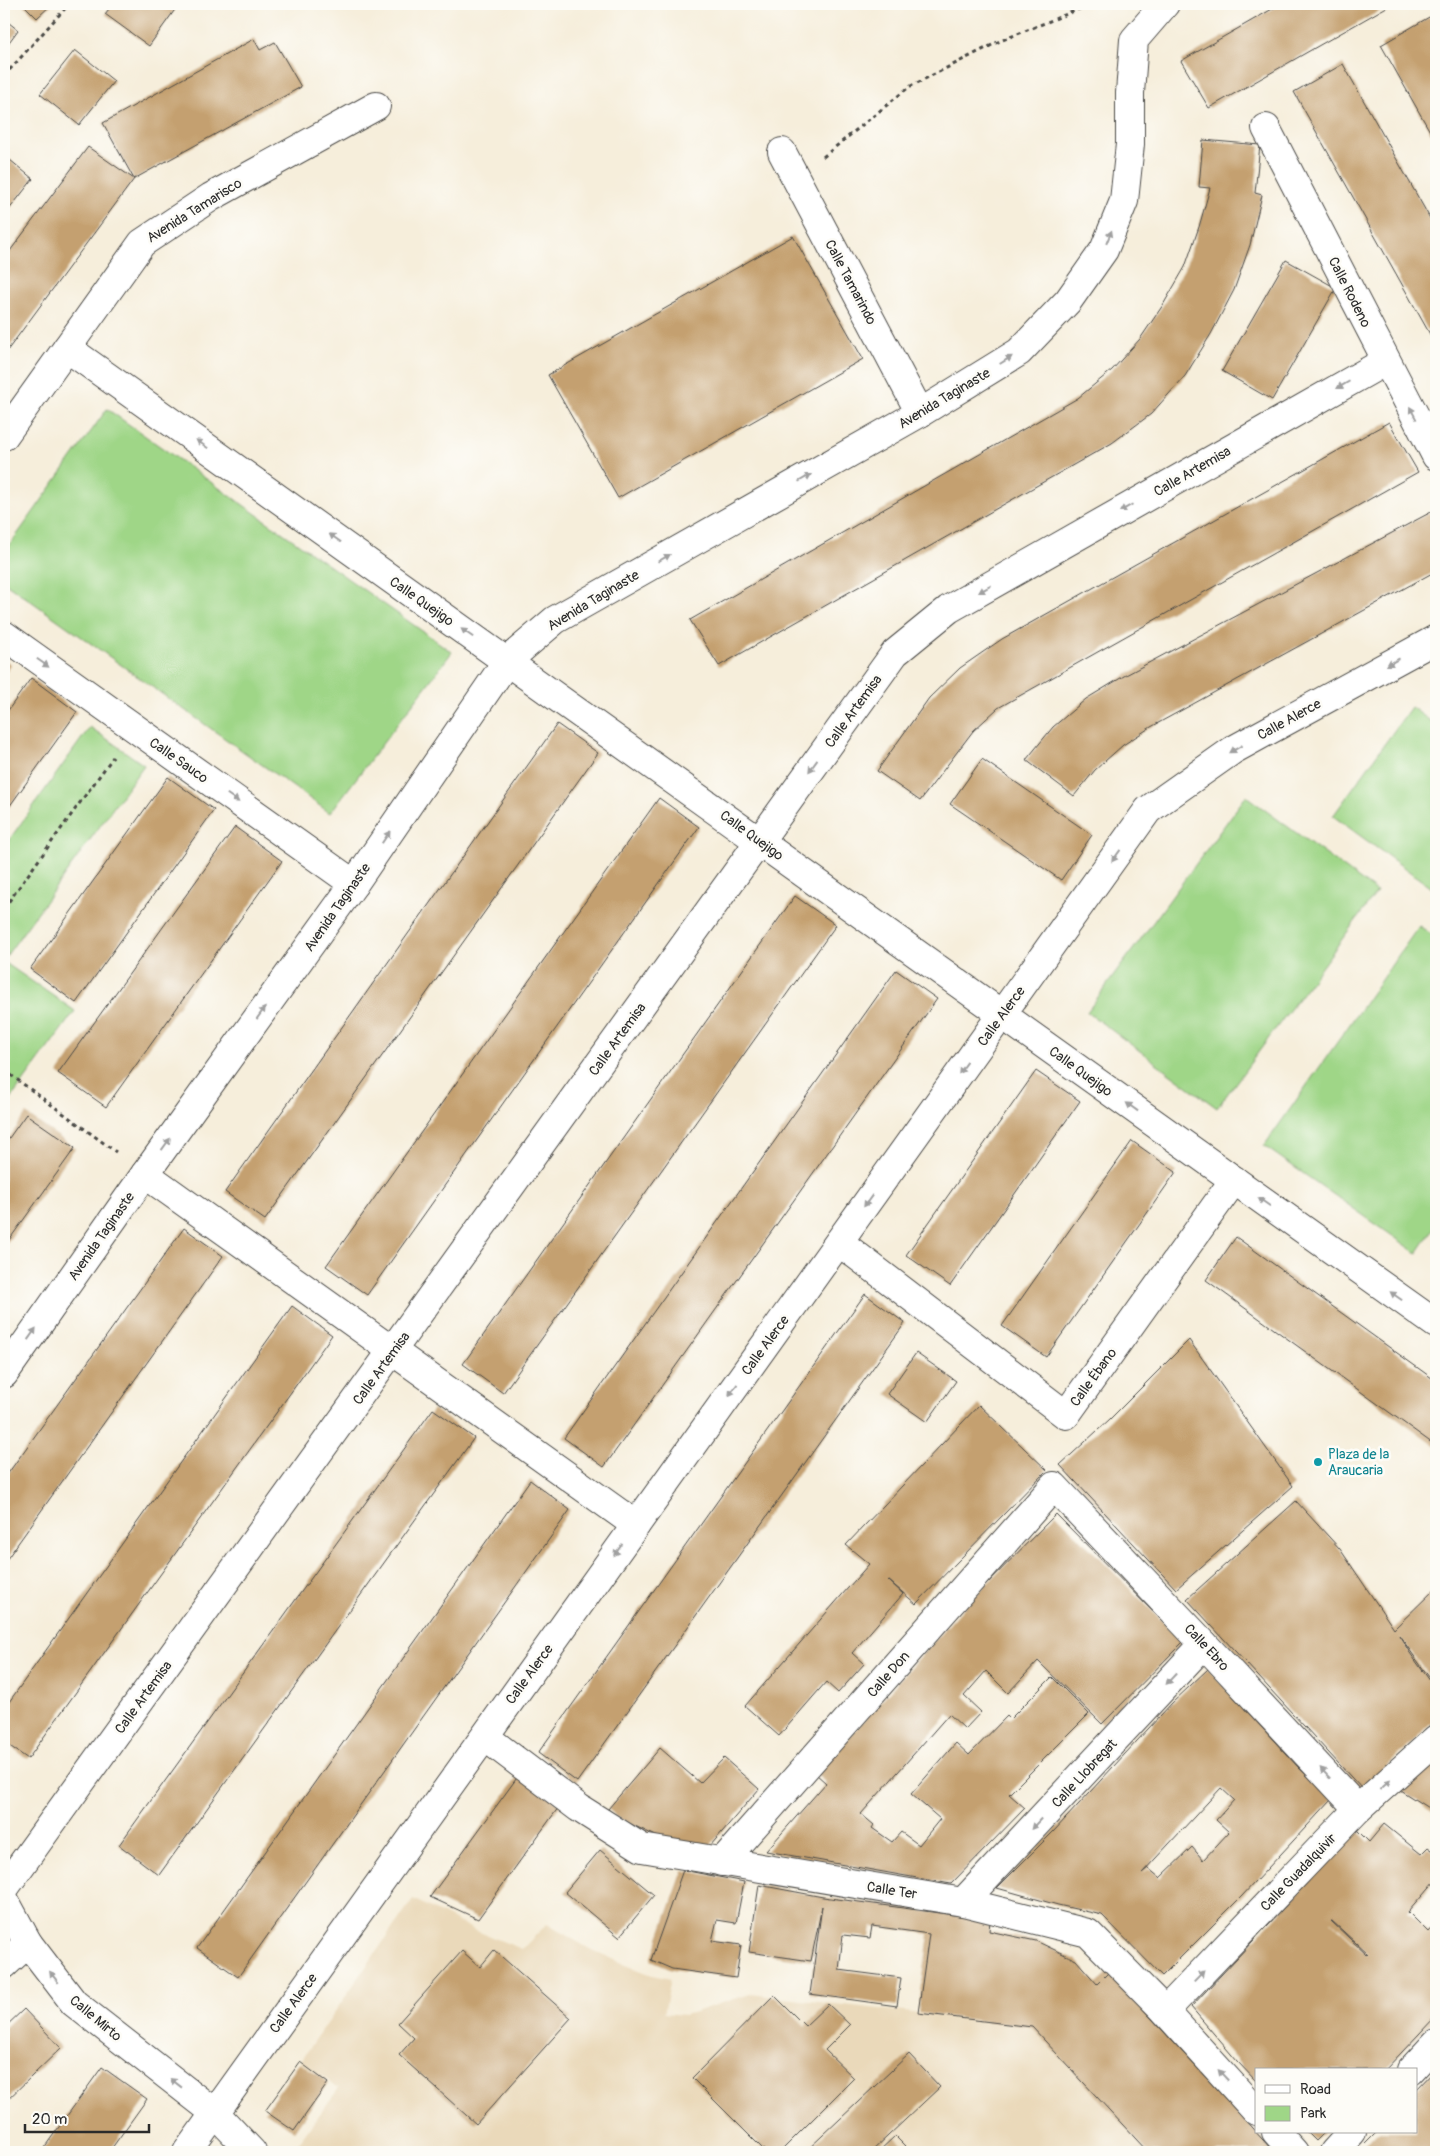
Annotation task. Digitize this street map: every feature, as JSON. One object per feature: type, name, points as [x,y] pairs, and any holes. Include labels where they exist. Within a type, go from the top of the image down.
[{"type":"street","name":"Avenida Taginaste","points":[[4,1374],[145,1174],[354,884],[507,661],[555,620],[920,413],[1019,352],[1068,301],[1104,250],[1124,201],[1130,144],[1130,93],[1134,40],[1165,4]]},
{"type":"street","name":"Avenida Tamarisco","points":[[9,419],[67,348],[142,242],[211,197],[376,106]]},
{"type":"street","name":"Calle Rodeno","points":[[1266,128],[1436,456]]},
{"type":"street","name":"Calle Tamarindo","points":[[782,152],[920,413]]},
{"type":"street","name":"Calle Quejigo","points":[[67,348],[1436,1324]]},
{"type":"street","name":"Calle Artemisa","points":[[4,1889],[895,653],[949,609],[1386,361]]},
{"type":"street","name":"Calle Sauco","points":[[4,635],[354,884]]},
{"type":"street","name":"Calle Alerce","points":[[187,2152],[1148,810],[1233,750],[1436,639]]},
{"type":"street","points":[[145,1174],[636,1525]]},
{"type":"street","name":"Calle Ébano","points":[[839,1242],[1066,1415],[1234,1180]]},
{"type":"street","name":"Calle Ebro","points":[[1054,1486],[1358,1809]]},
{"type":"street","name":"Calle Don","points":[[722,1862],[1054,1486]]},
{"type":"street","name":"Calle Llobregat","points":[[963,1902],[1204,1644]]},
{"type":"street","name":"Calle Ter","points":[[484,1736],[579,1808],[642,1848],[963,1902],[1088,1933],[1165,2011],[1255,2110]]},
{"type":"street","name":"Calle Guadalquivir","points":[[1165,2011],[1358,1809],[1436,1739]]},
{"type":"street","name":"Calle Mirto","points":[[4,1899],[28,1943],[74,2003],[215,2113],[252,2152]]},
{"type":"street","points":[[4,1965],[28,1943]]},
{"type":"street","points":[[1413,2068],[1436,2043]]},
{"type":"street","points":[[1278,2134],[1294,2152]]},
{"type":"street","points":[[1334,2152],[1350,2134]]},
{"type":"path","points":[[4,76],[69,4]]},
{"type":"path","points":[[797,179],[909,87],[1000,41],[1092,4]]},
{"type":"path","points":[[4,908],[134,728]]},
{"type":"path","points":[[4,1070],[145,1174]]},
{"type":"shaded area","points":[[413,1899],[474,1930],[522,1949],[547,1924],[588,1948],[626,1965],[652,1975],[671,1979],[664,2013],[685,2015],[750,1994],[1032,2027],[1148,2152],[303,2152],[297,2145],[339,2088],[300,2062]]},
{"type":"green space","points":[[107,409],[452,652],[330,813],[4,582],[4,553]]},
{"type":"green space","points":[[1411,707],[1436,725],[1436,891],[1333,816]]},
{"type":"green space","points":[[90,727],[144,765],[4,959],[4,847]]},
{"type":"green space","points":[[1246,796],[1377,892],[1217,1108],[1087,1012]]},
{"type":"green space","points":[[1419,926],[1436,937],[1436,1225],[1417,1253],[1264,1146]]},
{"type":"green space","points":[[4,962],[75,1011],[4,1108]]},
{"type":"building","points":[[23,4],[52,4],[37,18]]},
{"type":"building","points":[[113,4],[179,4],[149,46],[105,14]]},
{"type":"building","points":[[1281,4],[1392,4],[1209,108],[1181,61]]},
{"type":"building","points":[[1431,16],[1436,26],[1436,142],[1381,45]]},
{"type":"building","points":[[4,19],[18,30],[4,49]]},
{"type":"building","points":[[254,39],[260,50],[275,42],[301,87],[134,179],[103,123]]},
{"type":"building","points":[[75,50],[114,81],[79,125],[40,94]]},
{"type":"building","points":[[1343,64],[1436,229],[1436,345],[1294,92]]},
{"type":"building","points":[[1203,140],[1260,145],[1255,193],[1262,195],[1250,245],[1234,290],[1211,334],[1185,376],[1151,414],[1112,443],[719,666],[690,620],[1078,398],[1112,370],[1140,339],[1185,267],[1210,188],[1199,187]]},
{"type":"building","points":[[88,147],[134,179],[4,355],[4,259]]},
{"type":"building","points":[[4,155],[33,179],[4,216]]},
{"type":"building","points":[[793,236],[863,359],[618,498],[548,375]]},
{"type":"building","points":[[1286,260],[1336,288],[1272,400],[1222,371]]},
{"type":"building","points":[[1389,422],[1418,472],[998,708],[973,731],[920,801],[877,771],[929,698],[960,668],[1002,639]]},
{"type":"building","points":[[1435,510],[1436,571],[1151,727],[1123,745],[1095,770],[1074,796],[1026,760],[1053,727],[1086,699],[1124,676]]},
{"type":"building","points":[[4,659],[11,665],[4,675]]},
{"type":"building","points":[[31,678],[77,712],[4,814],[4,716]]},
{"type":"building","points":[[557,724],[598,753],[265,1220],[225,1192]]},
{"type":"building","points":[[982,759],[1092,835],[1061,880],[950,804]]},
{"type":"building","points":[[168,777],[214,810],[76,1003],[30,969]]},
{"type":"building","points":[[659,798],[699,827],[367,1295],[326,1266]]},
{"type":"building","points":[[235,827],[282,861],[106,1107],[58,1073]]},
{"type":"building","points":[[795,896],[836,925],[503,1393],[463,1364]]},
{"type":"building","points":[[896,970],[937,999],[604,1467],[564,1438]]},
{"type":"building","points":[[1036,1071],[1080,1101],[950,1286],[906,1255]]},
{"type":"building","points":[[26,1114],[75,1148],[4,1247],[4,1145]]},
{"type":"building","points":[[1132,1141],[1176,1172],[1046,1357],[1002,1326]]},
{"type":"building","points":[[184,1228],[223,1256],[4,1563],[4,1479]]},
{"type":"building","points":[[1236,1237],[1436,1381],[1436,1446],[1206,1280]]},
{"type":"building","points":[[865,1294],[905,1323],[577,1782],[538,1753]]},
{"type":"building","points":[[292,1306],[332,1335],[28,1759],[4,1742],[4,1709]]},
{"type":"building","points":[[1189,1340],[1293,1486],[1176,1589],[1060,1465],[1110,1419]]},
{"type":"building","points":[[916,1353],[956,1381],[927,1422],[887,1394]]},
{"type":"building","points":[[979,1405],[1047,1470],[916,1604],[888,1580],[903,1594],[852,1653],[864,1664],[838,1693],[826,1682],[779,1736],[745,1706],[869,1564],[846,1545]]},
{"type":"building","points":[[433,1409],[474,1438],[159,1875],[119,1845]]},
{"type":"building","points":[[530,1480],[570,1510],[238,1977],[197,1948]]},
{"type":"building","points":[[1296,1501],[1340,1549],[1394,1629],[1436,1588],[1436,1719],[1363,1790],[1187,1599]],"holes":[[[1399,1635],[1434,1684],[1410,1653]]]},
{"type":"building","points":[[1056,1514],[1183,1642],[1102,1724],[1038,1661],[1008,1693],[986,1671],[964,1696],[981,1712],[965,1729],[949,1714],[861,1814],[874,1825],[872,1828],[892,1842],[901,1832],[919,1845],[940,1819],[911,1794],[956,1743],[969,1755],[1007,1716],[1010,1719],[1052,1677],[1089,1714],[1009,1794],[1025,1808],[951,1884],[766,1851],[826,1783],[816,1774],[966,1605]]},
{"type":"building","points":[[1208,1669],[1298,1767],[1332,1799],[1242,1896],[1162,1976],[1102,1915],[997,1888],[1054,1831],[1172,1703]],"holes":[[[1221,1788],[1234,1800],[1216,1820],[1229,1832],[1203,1860],[1192,1847],[1160,1878],[1148,1868],[1142,1873]]]},
{"type":"building","points":[[660,1748],[700,1783],[724,1758],[759,1789],[710,1846],[692,1846],[656,1836],[618,1818],[608,1809]]},
{"type":"building","points":[[1436,1756],[1436,1813],[1400,1790]]},
{"type":"building","points":[[519,1775],[561,1804],[478,1919],[430,1897]]},
{"type":"building","points":[[1384,1824],[1421,1854],[1428,1847],[1436,1853],[1436,1880],[1408,1912],[1428,1932],[1436,1923],[1436,2016],[1387,2068],[1255,2068],[1255,2080],[1191,2007],[1357,1830],[1369,1842]],"holes":[[[1331,1921],[1332,1921],[1367,1955]]]},
{"type":"building","points":[[600,1850],[654,1895],[619,1937],[565,1892]]},
{"type":"building","points":[[683,1870],[744,1882],[736,1923],[717,1920],[712,1941],[741,1945],[736,1978],[672,1969],[651,1960]]},
{"type":"building","points":[[759,1885],[823,1897],[990,1920],[989,1931],[1036,1941],[1076,1960],[1097,1984],[1109,1972],[1255,2131],[1255,2134],[1258,2134],[1274,2152],[1148,2152],[1032,2027],[918,2013],[929,1934],[872,1926],[870,1938],[843,1935],[839,1970],[901,1978],[897,2006],[810,1994],[822,1906],[811,1961],[749,1952]]},
{"type":"building","points":[[494,1950],[571,2018],[476,2124],[399,2055],[414,2038],[398,2023],[462,1951],[480,1967]]},
{"type":"building","points":[[774,1995],[805,2026],[828,2004],[850,2025],[825,2050],[854,2078],[780,2152],[766,2152],[692,2078]]},
{"type":"building","points":[[24,2009],[61,2048],[4,2103],[4,2028]]},
{"type":"building","points":[[909,2054],[940,2087],[871,2152],[805,2152]]},
{"type":"building","points":[[300,2062],[328,2083],[294,2131],[265,2111]]},
{"type":"building","points":[[102,2067],[147,2099],[109,2152],[41,2152]]},
{"type":"building","points":[[1436,2069],[1436,2152],[1357,2152],[1375,2134],[1418,2134],[1418,2088]]},
{"type":"building","points":[[1309,2134],[1323,2134],[1316,2141]]},
{"type":"building","points":[[895,2136],[911,2152],[878,2152]]},
{"type":"place","name":"Plaza de la Araucaria","points":[[1318,1462]]}]
